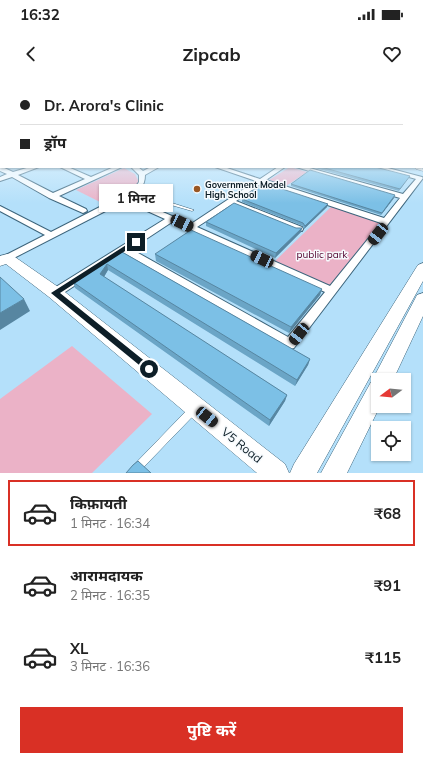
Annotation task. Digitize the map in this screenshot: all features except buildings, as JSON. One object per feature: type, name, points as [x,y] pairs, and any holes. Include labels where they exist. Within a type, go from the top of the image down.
[{"type":"main road","name":"V5 Road","points":[[4,259],[55,293],[276,473]]},
{"type":"main road","points":[[303,473],[423,268]]},
{"type":"main road","points":[[386,373],[423,299]]},
{"type":"main road","points":[[334,473],[371,402]]},
{"type":"street","points":[[0,168],[83,211]]},
{"type":"street","points":[[0,179],[33,168]]},
{"type":"street","points":[[65,168],[90,179]]},
{"type":"street","points":[[52,196],[117,168]]},
{"type":"street","points":[[4,259],[136,191],[142,182],[142,174],[135,168]]},
{"type":"street","points":[[142,174],[154,168]]},
{"type":"street","points":[[221,168],[387,222]]},
{"type":"street","points":[[192,227],[281,168]]},
{"type":"street","points":[[303,168],[405,197]]},
{"type":"street","points":[[124,249],[290,344],[420,178],[381,168]]},
{"type":"street","points":[[125,198],[173,218],[332,291]]},
{"type":"street","points":[[231,202],[299,229]]},
{"type":"street","points":[[0,208],[50,235]]},
{"type":"street","points":[[55,293],[173,218]]},
{"type":"lane","points":[[162,197],[171,204],[192,210]]},
{"type":"lane","points":[[158,212],[171,204]]},
{"type":"lane","points":[[132,473],[195,408]]},
{"type":"green space","points":[[124,168],[135,174],[139,182],[117,197],[102,203],[76,190]]},
{"type":"green space","points":[[288,168],[307,172],[286,186],[269,180]]},
{"type":"green space","name":"public park","points":[[332,206],[384,223],[330,288],[274,262]]},
{"type":"green space","points":[[72,346],[152,414],[92,473],[0,473],[0,399]]},
{"type":"place","name":"Government Model High School","points":[[197,189]]},
{"type":"route","points":[[136,242],[55,293],[149,369]]}]
